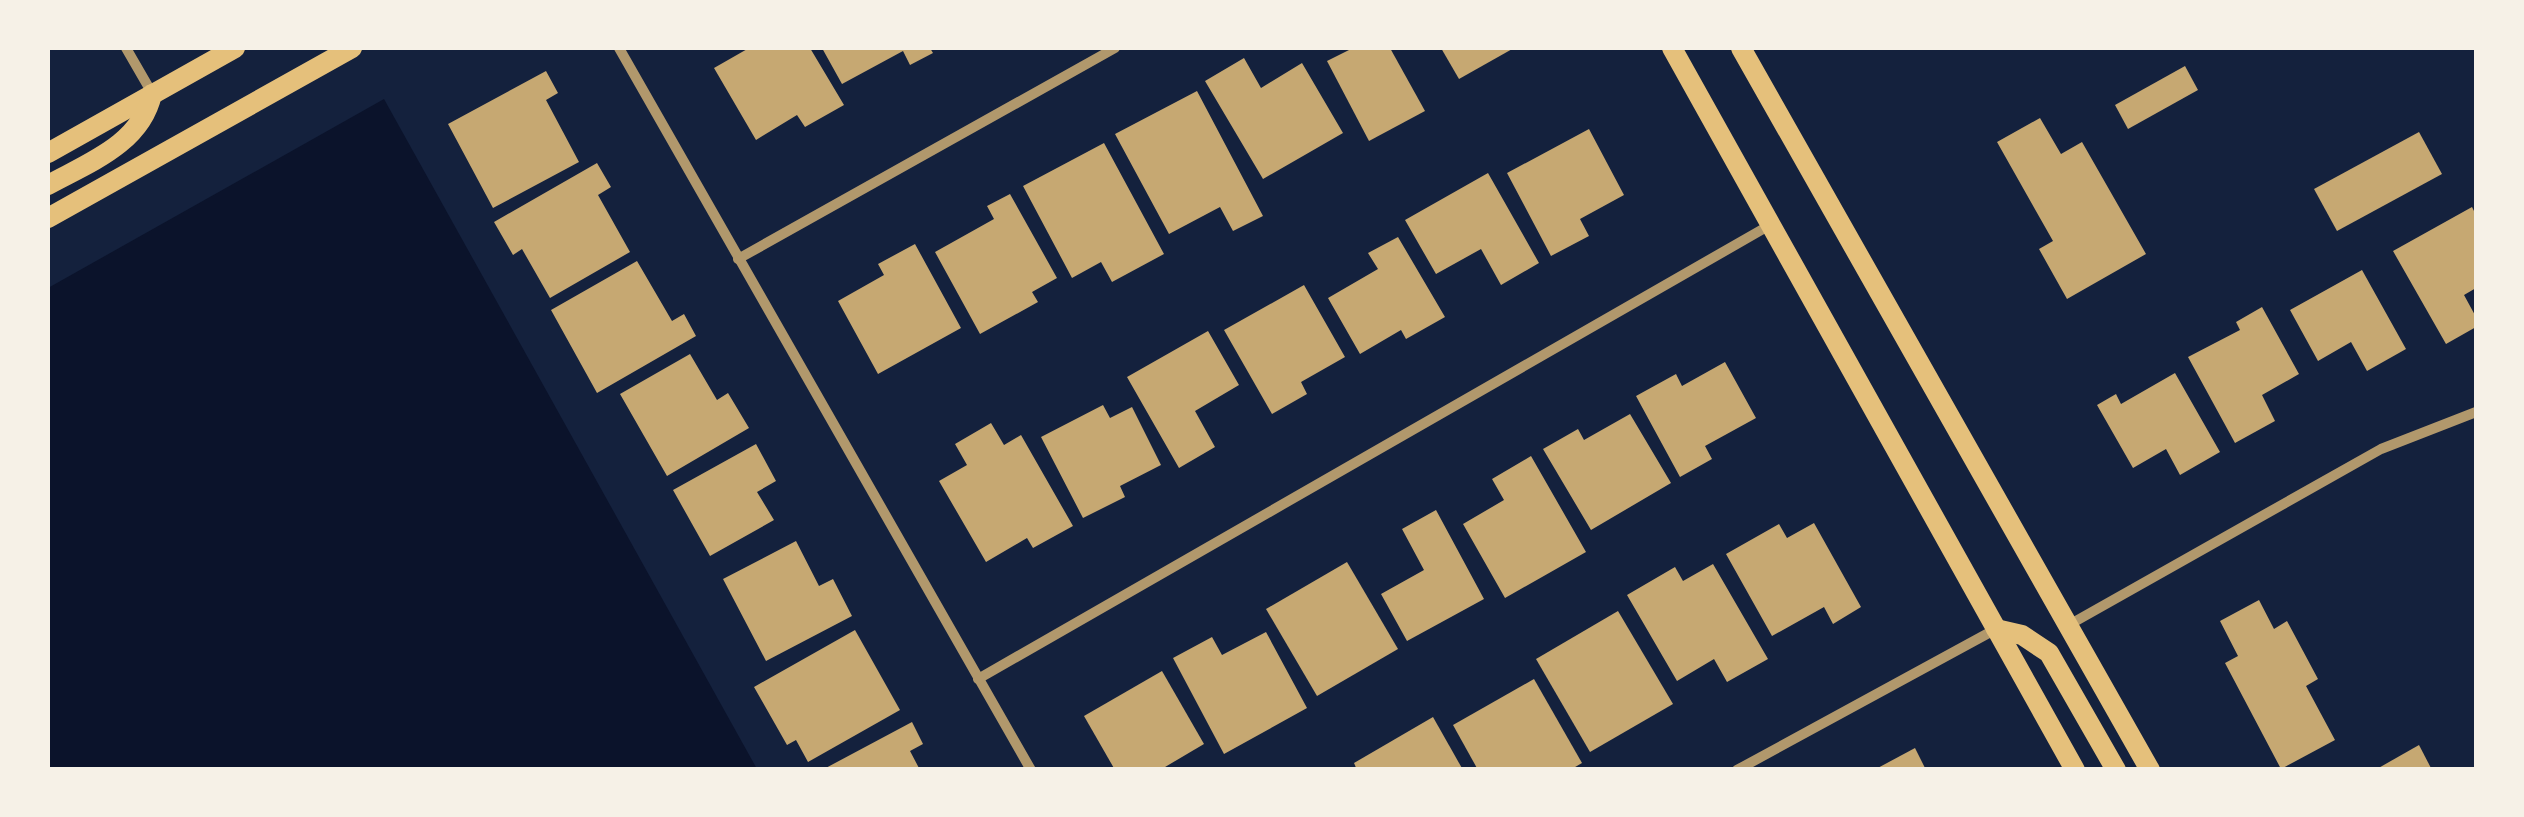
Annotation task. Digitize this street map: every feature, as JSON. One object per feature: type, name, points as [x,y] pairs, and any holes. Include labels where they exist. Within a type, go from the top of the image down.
[{"type":"main road","points":[[48,153],[235,48]]},
{"type":"main road","points":[[48,218],[352,48]]},
{"type":"main road","points":[[1672,48],[2075,770]]},
{"type":"main road","points":[[1741,48],[2150,770]]},
{"type":"main road","points":[[48,186],[136,131],[149,111],[152,94]]},
{"type":"main road","points":[[1996,630],[2022,635],[2050,653],[2116,770]]},
{"type":"street","points":[[126,48],[152,94]]},
{"type":"street","points":[[619,48],[1031,770]]},
{"type":"street","points":[[738,259],[1115,48]]},
{"type":"street","points":[[978,679],[1771,225]]},
{"type":"street","points":[[2067,626],[2381,449],[2476,412]]},
{"type":"street","points":[[1737,770],[1996,630]]},
{"type":"water","points":[[384,99],[757,769],[48,769],[48,288]]},
{"type":"building","points":[[749,48],[810,48],[844,105],[805,127],[797,115],[756,140],[714,68]]},
{"type":"building","points":[[822,48],[930,48],[933,53],[910,65],[903,51],[842,84]]},
{"type":"building","points":[[1353,48],[1390,48],[1425,111],[1369,141],[1327,61]]},
{"type":"building","points":[[1441,48],[1514,48],[1459,79]]},
{"type":"building","points":[[1244,58],[1261,88],[1302,63],[1343,133],[1263,179],[1205,81]]},
{"type":"building","points":[[2185,66],[2198,90],[2128,129],[2115,105]]},
{"type":"building","points":[[546,71],[558,93],[546,100],[579,162],[493,208],[448,124]]},
{"type":"building","points":[[1197,91],[1263,216],[1233,231],[1220,207],[1169,234],[1115,134]]},
{"type":"building","points":[[2040,118],[2061,154],[2082,142],[2146,254],[2067,299],[2039,249],[2053,241],[1997,142]]},
{"type":"building","points":[[1589,129],[1624,195],[1580,219],[1589,236],[1551,256],[1507,173]]},
{"type":"building","points":[[2419,132],[2442,174],[2337,231],[2314,189]]},
{"type":"building","points":[[1104,143],[1164,254],[1112,282],[1101,262],[1072,278],[1023,186]]},
{"type":"building","points":[[597,163],[611,187],[598,195],[630,252],[550,298],[522,249],[513,255],[494,222]]},
{"type":"building","points":[[1488,173],[1539,263],[1501,285],[1481,249],[1436,274],[1405,220]]},
{"type":"building","points":[[1010,194],[1057,278],[1032,292],[1038,302],[980,334],[935,252],[994,219],[987,206]]},
{"type":"building","points":[[2472,207],[2476,215],[2476,288],[2464,295],[2476,317],[2476,327],[2446,344],[2393,251]]},
{"type":"building","points":[[1398,237],[1445,317],[1406,339],[1401,330],[1360,354],[1328,298],[1378,269],[1368,253]]},
{"type":"building","points":[[915,244],[961,328],[878,374],[838,301],[884,275],[878,264]]},
{"type":"building","points":[[637,261],[672,321],[684,314],[696,336],[597,393],[551,310]]},
{"type":"building","points":[[2362,270],[2406,349],[2367,371],[2351,342],[2318,361],[2290,310]]},
{"type":"building","points":[[1304,285],[1345,357],[1301,382],[1307,394],[1272,414],[1224,330]]},
{"type":"building","points":[[2262,307],[2299,374],[2262,395],[2275,421],[2235,443],[2188,357],[2240,330],[2236,322]]},
{"type":"building","points":[[1208,331],[1239,385],[1195,411],[1215,447],[1179,468],[1127,377]]},
{"type":"building","points":[[690,354],[717,400],[728,393],[749,428],[667,476],[620,394]]},
{"type":"building","points":[[1725,362],[1756,418],[1705,446],[1712,459],[1680,477],[1636,396],[1676,374],[1682,386]]},
{"type":"building","points":[[2175,373],[2220,452],[2180,475],[2166,449],[2133,468],[2097,405],[2116,394],[2121,404]]},
{"type":"building","points":[[1103,405],[1110,418],[1132,407],[1161,465],[1120,486],[1125,497],[1083,518],[1041,437]]},
{"type":"building","points":[[1630,414],[1671,483],[1591,530],[1543,449],[1578,429],[1584,440]]},
{"type":"building","points":[[991,423],[1004,445],[1021,435],[1073,526],[1033,548],[1027,538],[986,562],[939,481],[967,465],[955,444]]},
{"type":"building","points":[[756,444],[776,481],[757,492],[774,520],[710,556],[673,490]]},
{"type":"building","points":[[1531,456],[1586,552],[1505,598],[1463,524],[1504,500],[1492,479]]},
{"type":"building","points":[[1436,510],[1484,599],[1407,641],[1381,594],[1424,570],[1402,529]]},
{"type":"building","points":[[1814,523],[1861,607],[1833,624],[1824,607],[1772,636],[1726,554],[1779,524],[1787,538]]},
{"type":"building","points":[[796,541],[819,586],[833,579],[852,616],[766,661],[723,579]]},
{"type":"building","points":[[1347,562],[1398,649],[1317,696],[1266,609]]},
{"type":"building","points":[[1713,564],[1768,659],[1727,682],[1714,659],[1677,681],[1627,595],[1675,567],[1683,581]]},
{"type":"building","points":[[2259,600],[2274,629],[2287,621],[2318,679],[2306,686],[2335,740],[2281,769],[2225,663],[2238,656],[2220,621]]},
{"type":"building","points":[[1618,611],[1673,704],[1590,752],[1536,659]]},
{"type":"building","points":[[855,630],[900,710],[808,762],[796,740],[787,745],[754,687]]},
{"type":"building","points":[[1266,632],[1307,708],[1224,754],[1173,658],[1212,637],[1222,655]]},
{"type":"building","points":[[1162,671],[1204,744],[1160,770],[1115,770],[1084,716]]},
{"type":"building","points":[[1534,679],[1582,763],[1570,770],[1478,770],[1453,725]]},
{"type":"building","points":[[1433,717],[1463,770],[1357,770],[1354,763]]},
{"type":"building","points":[[912,722],[923,744],[910,751],[920,770],[822,770]]},
{"type":"building","points":[[2419,745],[2432,770],[2375,770]]},
{"type":"building","points":[[1915,748],[1926,770],[1874,770]]}]
